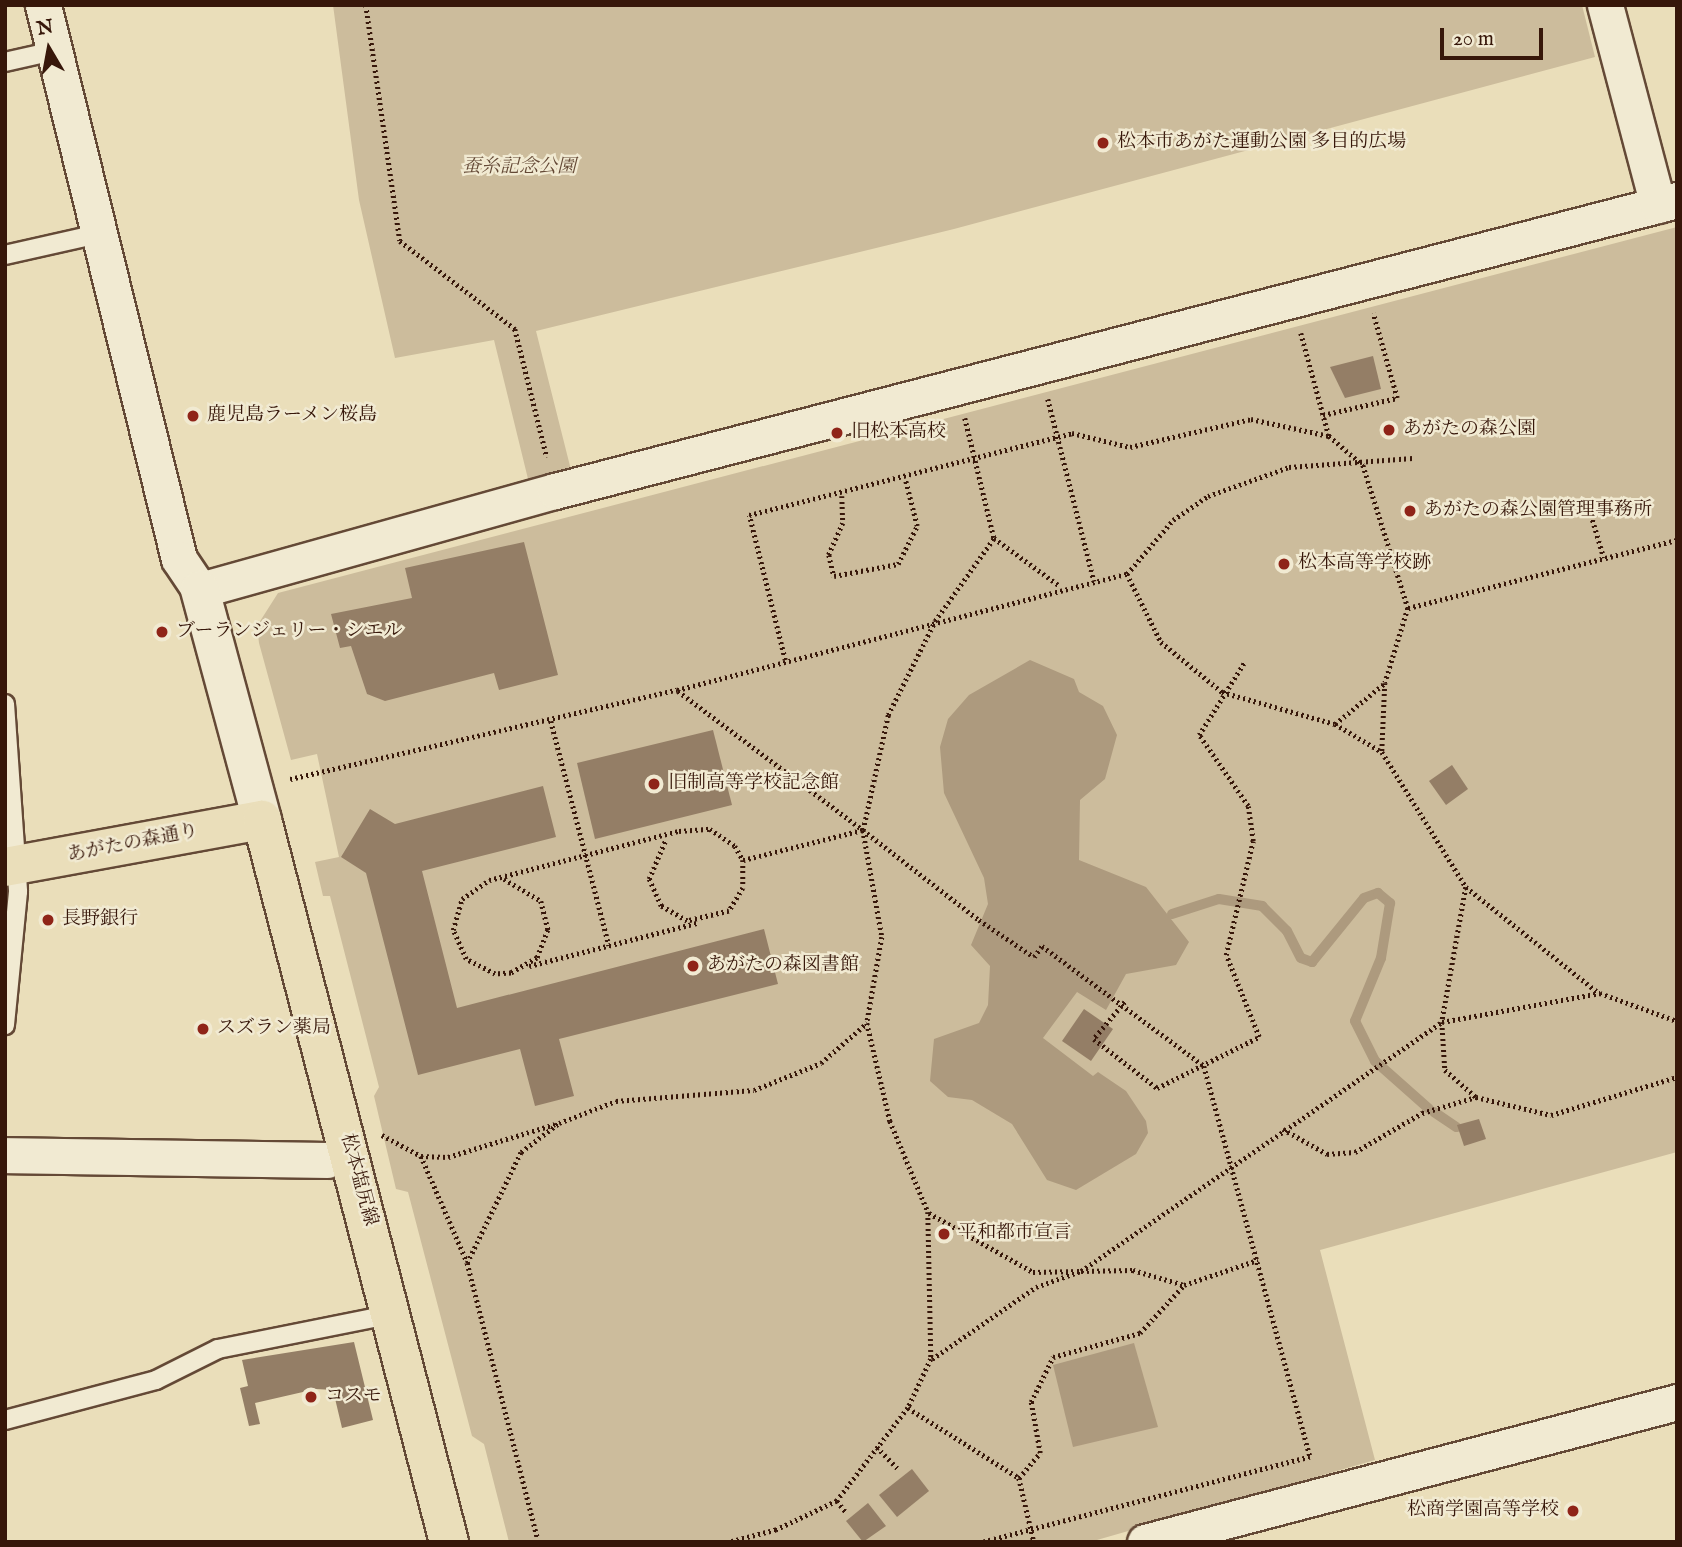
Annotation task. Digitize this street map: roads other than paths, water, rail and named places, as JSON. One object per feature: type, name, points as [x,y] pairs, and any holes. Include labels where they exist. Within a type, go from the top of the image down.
[{"type":"main road","name":"あがたの森通り","points":[[11,866],[262,820]]},
{"type":"main road","name":"松本塩尻線","points":[[262,820],[393,1314],[449,1542]]},
{"type":"street","points":[[43,5],[179,559],[200,590],[262,820]]},
{"type":"street","points":[[200,590],[555,491],[1667,202],[1605,5]]},
{"type":"street","points":[[5,1155],[327,1160]]},
{"type":"street","points":[[1144,1542],[1677,1402]]},
{"type":"lane","points":[[5,62],[54,51]]},
{"type":"lane","points":[[5,255],[98,234]]},
{"type":"lane","points":[[5,704],[11,866],[5,1025]]},
{"type":"lane","points":[[5,1420],[156,1380],[218,1349],[393,1314]]},
{"type":"waterway","points":[[1172,914],[1219,899],[1262,906],[1287,931],[1301,958],[1312,962],[1364,898],[1378,893],[1390,903],[1381,958],[1355,1021],[1375,1061],[1429,1109]]},
{"type":"waterway","points":[[1434,1112],[1456,1127]]},
{"type":"place","name":"松本市あがた運動公園 多目的広場","points":[[1103,143]]},
{"type":"place","name":"鹿児島ラーメン桜島","points":[[193,416]]},
{"type":"place","name":"あがたの森公園","points":[[1389,430]]},
{"type":"place","name":"旧松本高校","points":[[837,433]]},
{"type":"place","name":"あがたの森公園管理事務所","points":[[1410,511]]},
{"type":"place","name":"松本高等学校跡","points":[[1284,564]]},
{"type":"place","name":"ブーランジェリー・シエル","points":[[162,632]]},
{"type":"place","name":"旧制高等学校記念館","points":[[654,784]]},
{"type":"place","name":"長野銀行","points":[[48,920]]},
{"type":"place","name":"あがたの森図書館","points":[[693,966]]},
{"type":"place","name":"スズラン薬局","points":[[203,1029]]},
{"type":"place","name":"平和都市宣言","points":[[944,1234]]},
{"type":"place","name":"コスモ","points":[[311,1397]]},
{"type":"place","name":"松商学園高等学校","points":[[1573,1511]]},
{"type":"park label","name":"蚕糸記念公園","points":[[519,168]]}]
